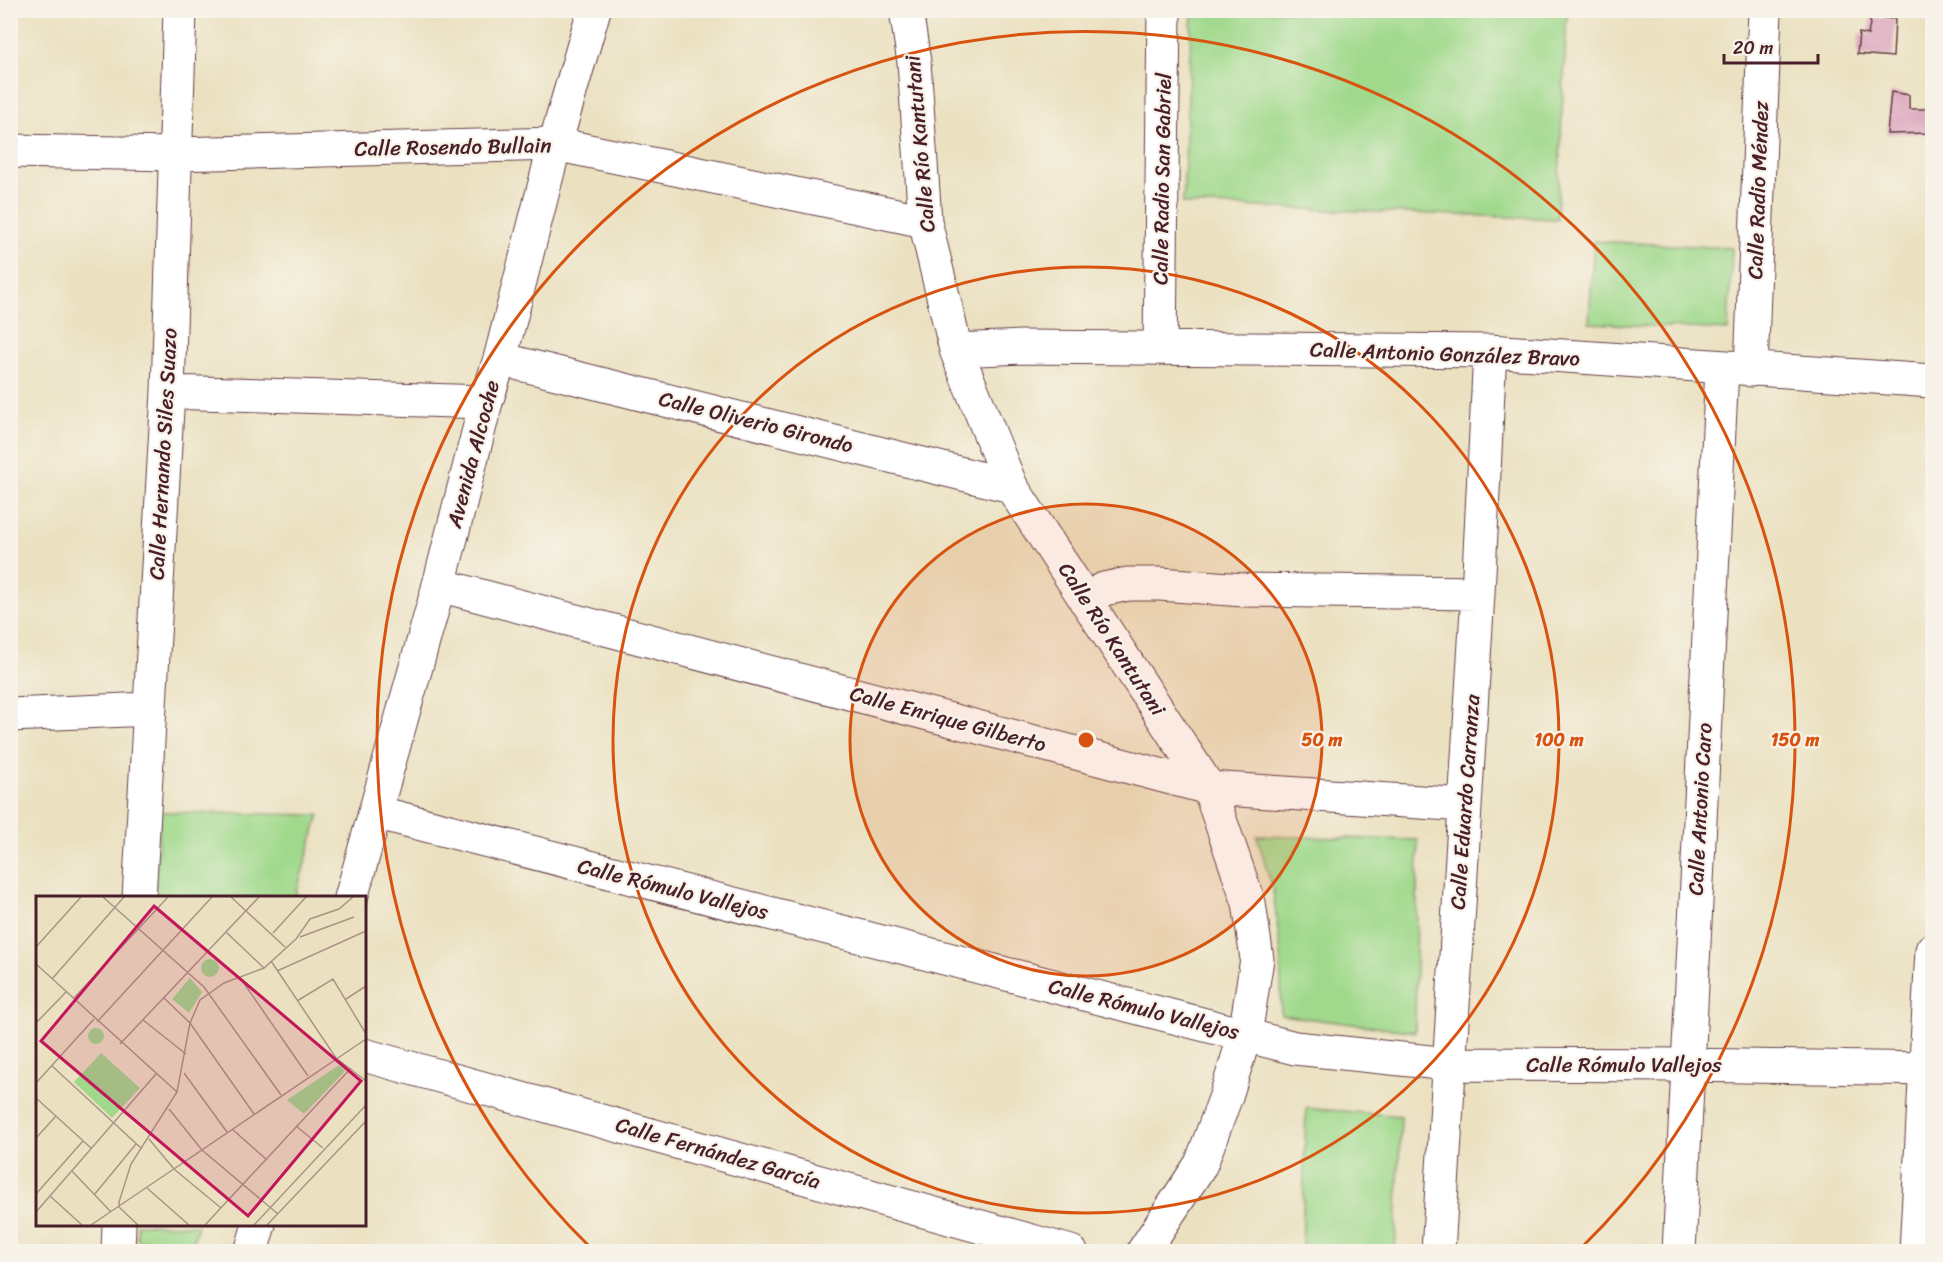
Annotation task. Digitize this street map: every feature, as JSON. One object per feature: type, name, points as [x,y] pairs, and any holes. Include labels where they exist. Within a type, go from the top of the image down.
[{"type":"street","name":"Calle Hernando Siles Suazo","points":[[139,896],[168,392],[180,10]]},
{"type":"street","name":"Avenida Alcoche","points":[[351,896],[439,585],[555,144],[594,10]]},
{"type":"street","name":"Calle Río Kantutani","points":[[906,10],[914,62],[925,221],[956,350],[1011,486],[1209,788],[1249,903],[1257,958],[1245,1035],[1201,1164],[1143,1251]]},
{"type":"street","name":"Calle Radio San Gabriel","points":[[1160,348],[1164,10]]},
{"type":"street","name":"Calle Radio Méndez","points":[[1736,369],[1765,10]]},
{"type":"street","name":"Calle Rosendo Bullain","points":[[10,151],[175,154],[555,144],[925,221]]},
{"type":"street","name":"Calle Antonio González Bravo","points":[[956,350],[1023,347],[1490,351],[1932,381]]},
{"type":"street","name":"Calle Eduardo Carranza","points":[[1438,1251],[1478,593],[1490,351]]},
{"type":"street","name":"Calle Oliverio Girondo","points":[[500,359],[1011,486]]},
{"type":"street","name":"Calle Antonio Caro","points":[[1679,1251],[1687,1065],[1736,369]]},
{"type":"street","points":[[168,392],[486,402]]},
{"type":"street","points":[[1085,600],[1104,590],[1128,584],[1244,590],[1478,593]]},
{"type":"street","name":"Calle Enrique Gilberto","points":[[439,585],[1209,788],[1465,805]]},
{"type":"street","points":[[10,715],[150,710]]},
{"type":"street","name":"Calle Rómulo Vallejos","points":[[375,813],[1295,1048],[1449,1064],[1930,1069]]},
{"type":"street","points":[[1916,1251],[1930,1069],[1932,950]]},
{"type":"street","name":"Calle Fernández García","points":[[366,1056],[1071,1251]]},
{"type":"street","points":[[118,1251],[119,1226]]},
{"type":"street","points":[[251,1251],[258,1226]]},
{"type":"green space","points":[[1192,11],[1567,11],[1557,219],[1183,204]]},
{"type":"green space","points":[[1594,241],[1732,248],[1728,330],[1589,323]]},
{"type":"green space","points":[[160,812],[319,815],[295,896],[155,896]]},
{"type":"green space","points":[[1257,836],[1418,840],[1415,1032],[1281,1015],[1281,953],[1273,891]]},
{"type":"green space","points":[[1306,1108],[1401,1116],[1395,1251],[1302,1250]]},
{"type":"green space","points":[[137,1226],[198,1226],[193,1242],[137,1240]]},
{"type":"building","points":[[1871,17],[1895,19],[1893,57],[1857,54],[1859,33],[1868,35]]},
{"type":"building","points":[[1891,92],[1909,95],[1909,109],[1932,109],[1932,133],[1887,134]]}]
